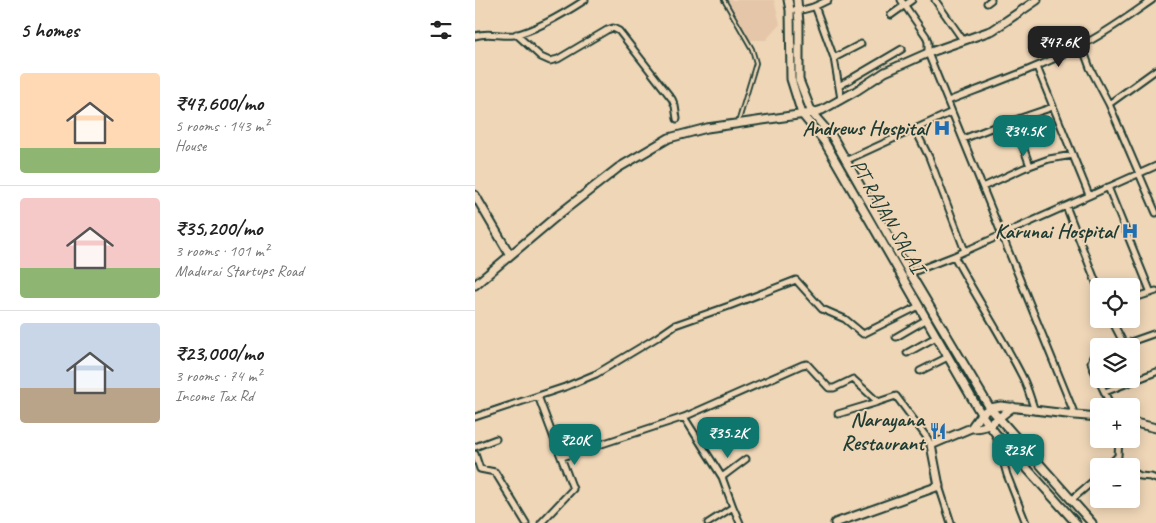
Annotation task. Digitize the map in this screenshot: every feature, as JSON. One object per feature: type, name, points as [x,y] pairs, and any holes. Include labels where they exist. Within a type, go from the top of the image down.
[{"type":"main road","name":"PT RAJAN SALAI","points":[[788,0],[790,10],[791,79],[802,114],[824,141],[862,206],[990,408],[1092,523]]},
{"type":"main road","name":"PT RAJAN SALAI","points":[[797,0],[799,11],[799,80],[811,113],[832,136],[906,275],[919,306],[981,414],[995,434],[1076,523]]},
{"type":"main road","points":[[475,285],[558,215],[618,168],[669,138],[707,128],[822,110],[885,72],[928,52],[993,30],[1037,0]]},
{"type":"main road","points":[[475,195],[510,255]]},
{"type":"main road","points":[[862,206],[869,203]]},
{"type":"main road","points":[[971,428],[981,414],[990,408],[1001,406],[1090,416]]},
{"type":"main road","points":[[835,523],[939,486],[931,445],[971,428],[989,425],[1013,407]]},
{"type":"main road","points":[[1140,424],[1156,428]]},
{"type":"street","points":[[475,36],[485,33],[507,36],[516,34],[564,14],[585,0]]},
{"type":"street","points":[[790,10],[799,11],[828,0]]},
{"type":"street","points":[[901,0],[926,36],[928,52],[1075,415]]},
{"type":"street","points":[[891,15],[912,0]]},
{"type":"street","points":[[935,0],[963,40]]},
{"type":"street","points":[[948,101],[1037,67],[1082,46],[1151,0]]},
{"type":"street","points":[[815,6],[834,58],[841,99]]},
{"type":"street","points":[[516,34],[541,57],[550,61],[558,59],[613,28],[619,32],[672,99],[677,119]]},
{"type":"street","points":[[834,58],[861,44]]},
{"type":"street","points":[[1082,46],[1156,213]]},
{"type":"street","points":[[839,86],[902,49]]},
{"type":"street","points":[[1037,67],[1089,196]]},
{"type":"street","points":[[1109,104],[1156,70]]},
{"type":"street","points":[[963,139],[1053,107]]},
{"type":"street","points":[[845,161],[952,112]]},
{"type":"street","points":[[1009,122],[1017,132],[1030,166]]},
{"type":"street","points":[[915,129],[929,157],[965,251]]},
{"type":"street","points":[[983,187],[1049,159],[1073,155]]},
{"type":"street","points":[[906,275],[954,256],[1156,166]]},
{"type":"street","points":[[1108,188],[1153,292],[1140,296]]},
{"type":"street","points":[[1066,206],[1094,278]]},
{"type":"street","points":[[954,256],[1024,380],[1035,411]]},
{"type":"street","points":[[475,417],[565,387],[596,374],[675,325],[797,280],[822,309],[845,319],[863,334],[919,306]]},
{"type":"street","points":[[896,337],[927,319]]},
{"type":"street","points":[[1140,339],[1156,333]]},
{"type":"street","points":[[907,353],[937,337]]},
{"type":"street","points":[[920,371],[948,357]]},
{"type":"street","points":[[562,457],[684,417],[802,364],[807,364],[829,388],[834,388],[853,379],[878,402]]},
{"type":"street","points":[[1105,392],[1156,372]]},
{"type":"street","points":[[1103,388],[1108,398]]},
{"type":"street","points":[[538,396],[573,489],[541,523]]},
{"type":"street","points":[[838,414],[896,396],[931,445]]},
{"type":"street","points":[[684,417],[722,477],[740,523]]},
{"type":"street","points":[[995,434],[1007,475],[1026,523]]},
{"type":"street","points":[[475,447],[496,439]]},
{"type":"street","points":[[1116,458],[1118,448]]},
{"type":"street","points":[[475,454],[480,469],[495,472],[526,523]]},
{"type":"street","points":[[722,477],[746,459]]},
{"type":"street","points":[[1140,475],[1156,479]]},
{"type":"street","points":[[1071,500],[1090,484]]},
{"type":"street","points":[[939,486],[951,523]]},
{"type":"street","points":[[708,523],[733,508]]},
{"type":"lane","points":[[724,0],[752,49],[755,63],[738,124]]},
{"type":"shaded area","points":[[723,0],[774,0],[780,24],[766,40],[747,40]]},
{"type":"place","name":"Andrews Hospital","points":[[942,128]]},
{"type":"place","name":"Karunai Hospital","points":[[1130,231]]},
{"type":"place","name":"Narayana Restaurant","points":[[938,431]]}]
